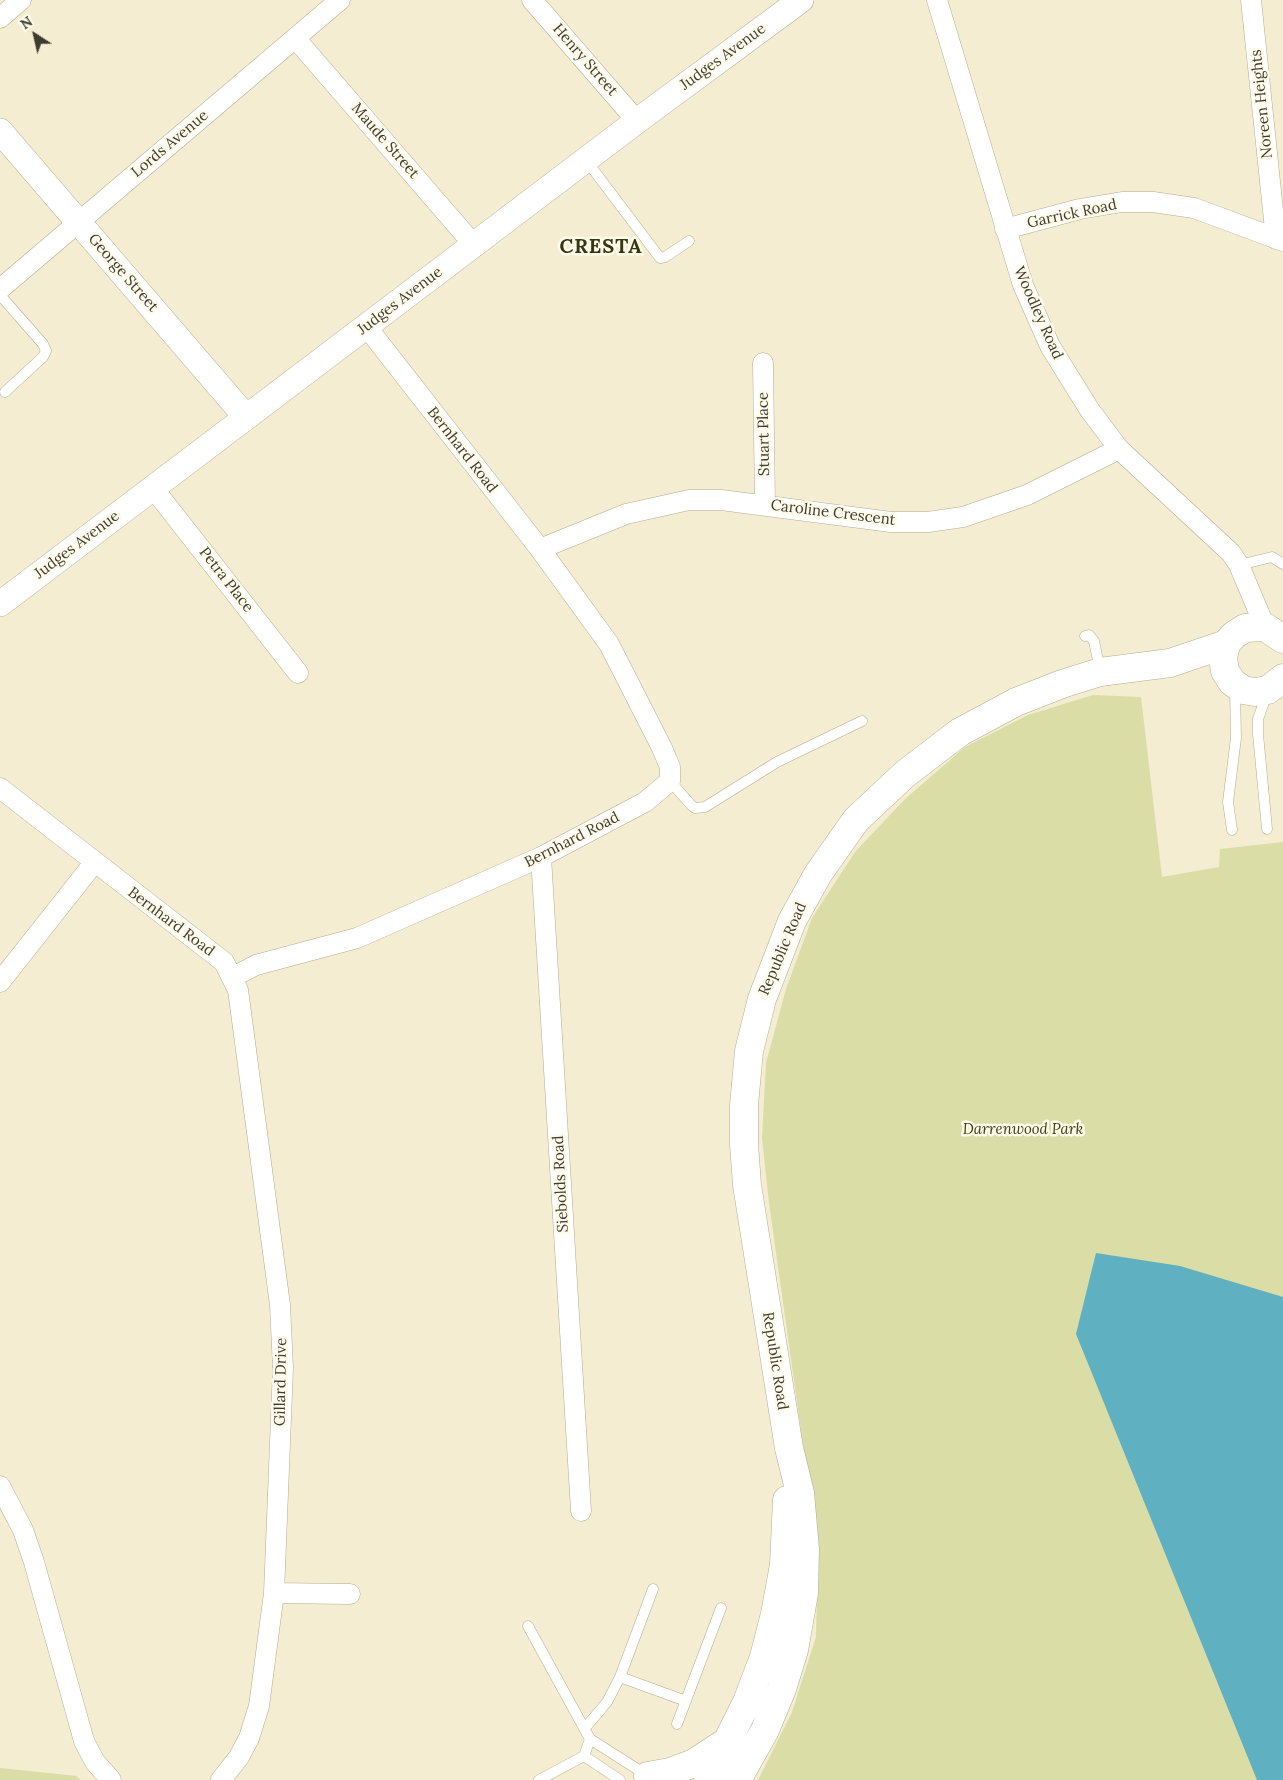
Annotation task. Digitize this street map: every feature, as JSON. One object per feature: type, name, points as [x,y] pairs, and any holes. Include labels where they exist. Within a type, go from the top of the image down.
[{"type":"main road","name":"Republic Road","points":[[737,1780],[765,1730],[782,1689],[800,1621],[805,1550],[800,1493],[789,1448],[747,1186],[744,1144],[744,1105],[749,1051],[762,999],[792,920],[829,859],[856,820],[905,774],[960,732],[1016,702],[1100,672],[1170,663],[1253,635]]},
{"type":"main road","points":[[1232,680],[1225,671],[1223,658],[1253,635]]},
{"type":"main road","name":"Republic Road","points":[[1170,663],[1232,680],[1243,690],[1255,692],[1276,684]]},
{"type":"main road","name":"Republic Road","points":[[708,1780],[728,1741],[764,1657],[775,1614],[784,1565],[789,1448]]},
{"type":"main road","points":[[649,1779],[694,1763],[728,1741]]},
{"type":"street","points":[[0,18],[21,0]]},
{"type":"street","name":"Lords Avenue","points":[[0,289],[340,0]]},
{"type":"street","name":"Henry Street","points":[[532,0],[637,121]]},
{"type":"street","name":"Judges Avenue","points":[[0,604],[637,121],[801,0]]},
{"type":"street","name":"Woodley Road","points":[[937,0],[1023,286],[1050,346],[1089,409],[1119,449],[1223,545],[1239,565],[1251,597],[1253,635]]},
{"type":"street","name":"Noreen Heights","points":[[1252,0],[1280,240]]},
{"type":"street","name":"Maude Street","points":[[295,38],[474,245]]},
{"type":"street","name":"George Street","points":[[0,130],[246,417]]},
{"type":"street","name":"Garrick Road","points":[[1005,229],[1080,209],[1122,202],[1153,202],[1194,208],[1280,240]]},
{"type":"street","name":"Bernhard Road","points":[[0,788],[94,863],[224,962],[233,977],[256,965],[356,938],[541,857],[645,802],[670,781],[670,767],[624,671],[599,630],[540,550],[366,326]]},
{"type":"street","name":"Stuart Place","points":[[764,363],[765,504]]},
{"type":"street","name":"Caroline Crescent","points":[[540,550],[626,514],[689,500],[722,500],[765,504],[891,522],[928,522],[954,518],[1027,495],[1119,449]]},
{"type":"street","name":"Petra Place","points":[[153,488],[298,673]]},
{"type":"street","name":"Siebolds Road","points":[[541,857],[581,1511]]},
{"type":"street","points":[[0,982],[94,863]]},
{"type":"street","name":"Gillard Drive","points":[[221,1780],[239,1757],[249,1738],[259,1706],[274,1593],[282,1337],[242,1014],[238,990],[233,977]]},
{"type":"street","points":[[0,1486],[23,1530],[34,1562],[84,1741],[95,1762],[111,1780]]},
{"type":"street","points":[[274,1593],[350,1594]]},
{"type":"lane","points":[[586,160],[660,258],[665,257],[689,241]]},
{"type":"lane","points":[[0,295],[43,344],[46,351],[43,357],[5,392]]},
{"type":"lane","points":[[1239,565],[1272,557],[1283,564]]},
{"type":"lane","points":[[1085,636],[1089,635],[1094,641],[1100,672]]},
{"type":"lane","points":[[1232,680],[1236,738],[1228,802],[1232,830]]},
{"type":"lane","points":[[1268,829],[1258,719],[1276,684]]},
{"type":"lane","points":[[670,781],[690,805],[695,808],[705,807],[777,762],[862,721]]},
{"type":"lane","points":[[586,1728],[607,1702],[620,1677],[653,1589]]},
{"type":"lane","points":[[677,1724],[721,1608]]},
{"type":"lane","points":[[528,1626],[586,1728],[590,1739],[649,1779]]},
{"type":"lane","points":[[620,1677],[686,1701]]},
{"type":"lane","points":[[539,1780],[584,1756],[590,1739]]},
{"type":"lane","points":[[584,1756],[620,1780]]},
{"type":"green space","name":"Darrenwood Park","points":[[1093,695],[1141,697],[1162,877],[1219,867],[1220,849],[1283,842],[1283,1780],[758,1780],[792,1712],[816,1637],[818,1551],[769,1203],[762,1138],[766,1063],[786,989],[812,918],[855,852],[905,799],[965,747],[1028,715]]},
{"type":"green space","points":[[0,1768],[77,1776],[80,1780],[0,1780]]},
{"type":"water","points":[[1096,1253],[1180,1266],[1283,1297],[1283,1780],[1257,1780],[1076,1334]]},
{"type":"district","name":"CRESTA","points":[[601,247]]}]
